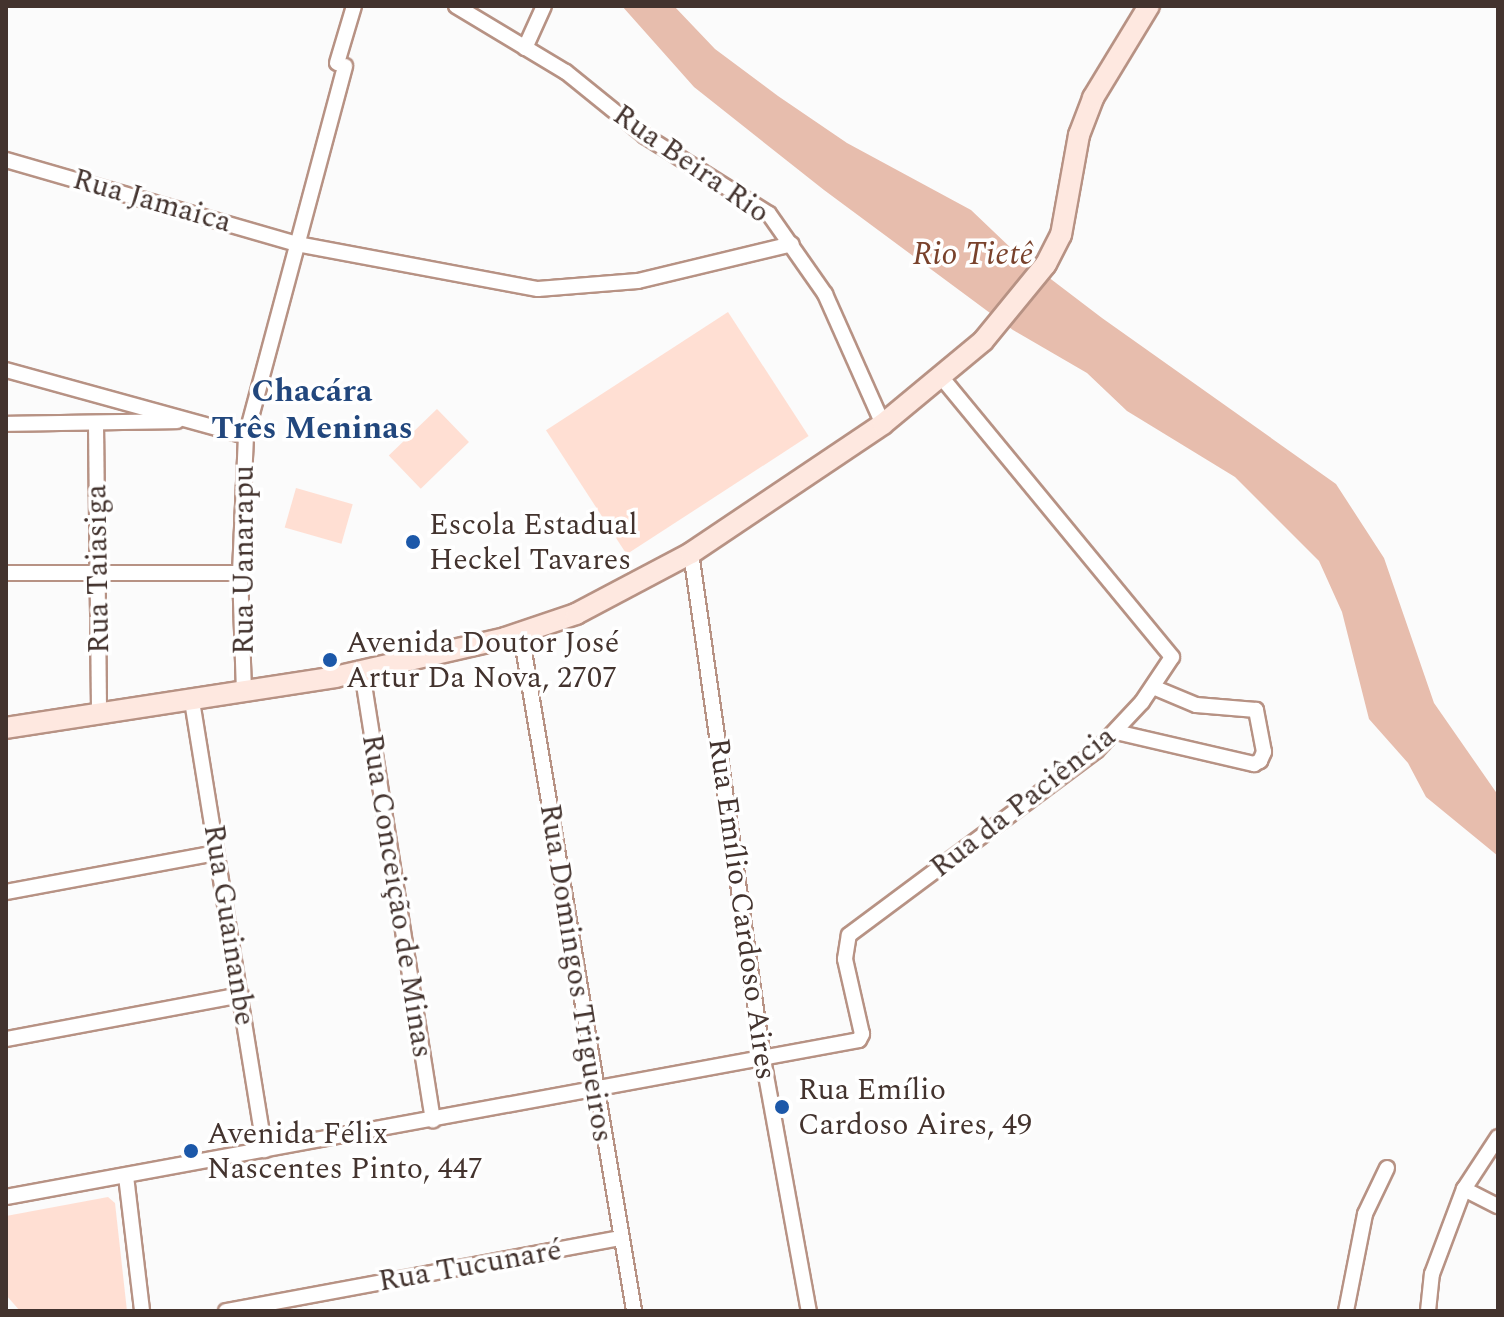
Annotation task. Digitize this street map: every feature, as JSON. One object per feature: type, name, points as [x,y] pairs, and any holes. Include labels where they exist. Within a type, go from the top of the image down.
[{"type":"main road","points":[[6,728],[362,672],[521,634],[613,597],[691,553],[883,424],[943,379],[983,341],[1046,264],[1061,235],[1079,135],[1093,98],[1149,6]]},
{"type":"street","name":"Rua Uanarapu","points":[[244,692],[240,573],[246,436],[297,244],[354,6]]},
{"type":"street","name":"Rua Beira Rio","points":[[456,6],[566,72],[645,136],[752,200],[792,244],[825,294],[883,424]]},
{"type":"street","points":[[525,48],[544,6]]},
{"type":"street","name":"Rua Jamaica","points":[[6,160],[297,244],[492,283],[566,290],[638,281],[792,244]]},
{"type":"street","points":[[6,370],[246,436]]},
{"type":"street","name":"Rua da Paciência","points":[[763,1059],[856,1041],[862,1034],[845,959],[849,935],[1116,732],[1170,663],[1170,650],[943,379]]},
{"type":"street","points":[[6,424],[194,420]]},
{"type":"street","name":"Rua Taiasiga","points":[[96,423],[99,715]]},
{"type":"street","name":"Rua Emílio Cardoso Aires","points":[[691,553],[763,1059],[809,1311]]},
{"type":"street","points":[[6,573],[240,573]]},
{"type":"street","name":"Rua Domingos Trigueiros","points":[[521,634],[619,1238],[634,1311]]},
{"type":"street","name":"Rua Conceição de Minas","points":[[362,672],[433,1120]]},
{"type":"street","points":[[1116,732],[1254,764],[1260,761],[1264,752],[1256,710],[1196,705],[1153,687]]},
{"type":"street","name":"Rua Guainanbe","points":[[192,701],[265,1150]]},
{"type":"street","points":[[6,892],[216,853]]},
{"type":"street","points":[[6,1039],[241,995]]},
{"type":"street","points":[[6,1197],[763,1059]]},
{"type":"street","points":[[1428,1311],[1432,1274],[1464,1189],[1498,1137]]},
{"type":"street","points":[[1346,1311],[1365,1214],[1387,1168]]},
{"type":"street","points":[[126,1176],[142,1311]]},
{"type":"street","points":[[1464,1189],[1498,1206]]},
{"type":"street","name":"Rua Tucunaré","points":[[226,1311],[619,1238]]},
{"type":"shaded area","points":[[728,312],[809,436],[627,554],[546,430]]},
{"type":"shaded area","points":[[437,409],[469,442],[421,489],[389,456]]},
{"type":"shaded area","points":[[296,488],[353,504],[341,544],[285,527]]},
{"type":"shaded area","points":[[108,1197],[115,1203],[127,1311],[20,1311],[6,1295],[6,1216]]},
{"type":"water","name":"Rio Tietê","points":[[622,6],[674,6],[715,49],[778,96],[847,143],[971,210],[1014,251],[1102,318],[1336,484],[1384,558],[1434,703],[1498,795],[1498,856],[1426,797],[1408,763],[1369,719],[1342,612],[1319,561],[1235,477],[1127,411],[1087,373],[1013,330],[824,190],[694,87]]},
{"type":"place","name":"Escola Estadual Heckel Tavares","points":[[413,542]]},
{"type":"place","name":"Avenida Doutor José Artur Da Nova, 2707","points":[[330,660]]},
{"type":"place","name":"Rua Emílio Cardoso Aires, 49","points":[[782,1107]]},
{"type":"place","name":"Avenida Félix Nascentes Pinto, 447","points":[[191,1151]]},
{"type":"district","name":"Chacára Três Meninas","points":[[312,412]]}]
